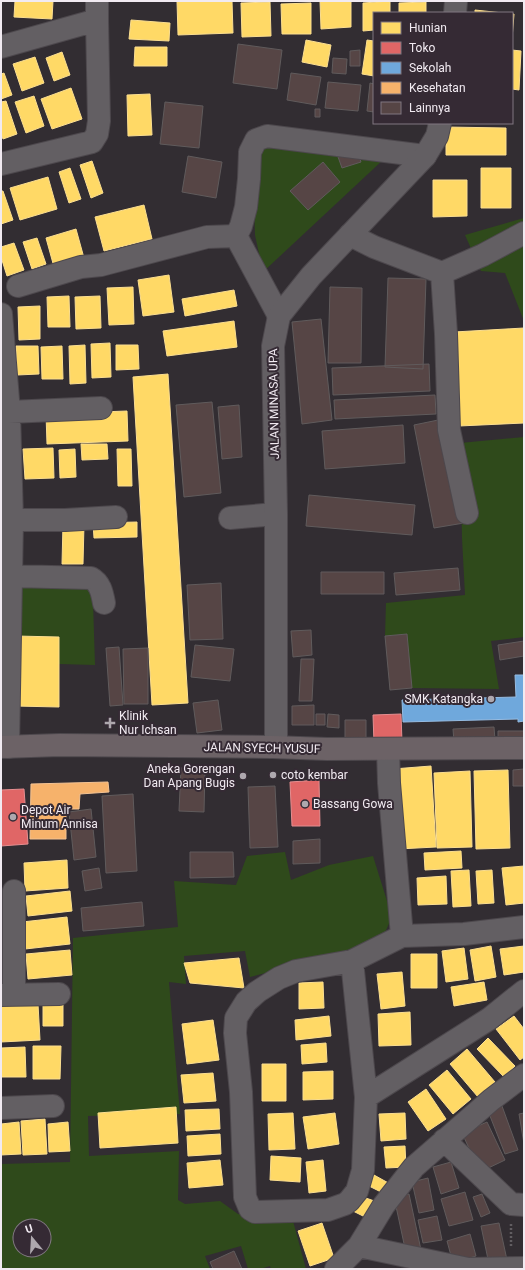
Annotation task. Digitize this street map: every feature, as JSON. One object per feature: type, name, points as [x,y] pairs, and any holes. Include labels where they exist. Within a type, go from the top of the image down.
[{"type":"main road","name":"JALAN SYECH YUSUF","points":[[4,747],[60,745],[276,747],[327,749],[524,748]]},
{"type":"street","points":[[455,12],[456,1]]},
{"type":"street","points":[[1,47],[97,11],[99,121],[97,134],[92,142],[1,164]]},
{"type":"street","name":"JALAN MINASA UPA","points":[[276,747],[276,514],[273,346],[279,316],[311,276],[425,156],[437,136],[440,124]]},
{"type":"street","points":[[236,236],[241,226],[246,207],[250,152],[256,140],[267,136],[425,156]]},
{"type":"street","points":[[350,235],[374,247],[442,273],[483,255],[524,233]]},
{"type":"street","points":[[18,286],[81,267],[101,265],[207,237],[236,236]]},
{"type":"street","points":[[236,236],[279,316]]},
{"type":"street","points":[[442,273],[446,334],[449,430],[467,514]]},
{"type":"street","points":[[1,314],[9,412],[12,520],[12,576],[4,747]]},
{"type":"street","points":[[9,412],[101,408]]},
{"type":"street","points":[[230,518],[276,514]]},
{"type":"street","points":[[12,520],[65,520],[116,517]]},
{"type":"street","points":[[12,576],[91,578],[97,581],[102,592],[104,602]]},
{"type":"street","points":[[388,749],[389,783],[402,936]]},
{"type":"street","points":[[14,891],[8,995],[59,994]]},
{"type":"street","points":[[352,961],[366,1097],[362,1170],[356,1191],[345,1204],[328,1210],[255,1212],[250,1209],[245,1197],[241,1092],[235,1033],[236,1018],[246,1002],[279,978],[296,971],[352,961],[402,936],[464,934],[524,927]]},
{"type":"street","points":[[366,1097],[489,1019],[524,991]]},
{"type":"street","points":[[336,1269],[359,1246],[384,1205],[414,1167],[491,1100],[524,1074]]},
{"type":"street","points":[[1,1108],[54,1106]]},
{"type":"street","points":[[444,1140],[517,1204]]},
{"type":"street","points":[[359,1246],[468,1269],[518,1268]]},
{"type":"path","points":[[517,1204],[518,1268]]},
{"type":"green space","points":[[267,140],[384,159],[263,272],[255,235],[253,172]]},
{"type":"green space","points":[[524,218],[524,321],[505,273],[481,271],[465,235]]},
{"type":"green space","points":[[524,437],[524,637],[491,641],[499,689],[412,688],[407,634],[385,636],[386,603],[465,595],[460,443]]},
{"type":"green space","points":[[19,578],[91,587],[93,602],[95,665],[59,664],[59,637],[16,636]]},
{"type":"green space","points":[[285,852],[291,880],[329,865],[373,856],[392,917],[382,939],[322,958],[250,977],[245,951],[184,956],[186,984],[169,982],[180,1114],[88,1116],[89,1156],[179,1151],[178,1200],[185,1204],[220,1201],[238,1214],[293,1221],[306,1269],[271,1269],[270,1266],[260,1269],[248,1269],[241,1246],[205,1256],[210,1269],[1,1269],[1,1164],[70,1162],[73,938],[178,927],[174,881],[236,885],[247,856]]},
{"type":"building: Hunian","points":[[15,1],[53,1],[52,19],[14,17]]},
{"type":"building: Hunian","points":[[177,1],[232,1],[233,33],[178,35]]},
{"type":"building: Hunian","points":[[320,1],[351,1],[351,27],[321,29]]},
{"type":"building: Hunian","points":[[390,1],[390,12],[373,12],[373,30],[363,31],[363,3]]},
{"type":"building: Hunian","points":[[270,2],[271,36],[242,37],[241,3]]},
{"type":"building: Hunian","points":[[426,2],[426,12],[399,12],[399,3]]},
{"type":"building: Hunian","points":[[311,3],[311,34],[282,34],[281,4]]},
{"type":"building: Hunian","points":[[475,10],[494,12],[475,12]]},
{"type":"building: Hunian","points":[[131,20],[170,23],[169,41],[129,39]]},
{"type":"building: Hunian","points":[[306,40],[331,45],[327,67],[302,62]]},
{"type":"building: Hunian","points":[[367,40],[373,41],[373,76],[362,74]]},
{"type":"building: Hunian","points":[[135,47],[167,47],[167,66],[134,66]]},
{"type":"building: Hunian","points":[[513,50],[521,51],[519,90],[513,89]]},
{"type":"building: Hunian","points":[[62,52],[70,75],[54,81],[46,58]]},
{"type":"building: Hunian","points":[[35,57],[44,83],[22,91],[13,64]]},
{"type":"building: Hunian","points":[[4,73],[12,95],[1,99],[1,74]]},
{"type":"building: Hunian","points":[[71,88],[82,119],[52,129],[41,99]]},
{"type":"building: Hunian","points":[[150,94],[152,135],[128,136],[127,95]]},
{"type":"building: Hunian","points":[[34,96],[44,126],[26,133],[15,102]]},
{"type":"building: Hunian","points":[[6,101],[17,134],[3,139],[1,134],[1,102]]},
{"type":"building: Hunian","points":[[446,127],[506,128],[506,155],[446,155]]},
{"type":"building: Hunian","points":[[92,161],[103,193],[91,198],[80,165]]},
{"type":"building: Hunian","points":[[70,168],[81,199],[69,203],[59,172]]},
{"type":"building: Hunian","points":[[481,168],[511,168],[511,208],[481,208]]},
{"type":"building: Hunian","points":[[48,177],[57,209],[20,220],[10,188]]},
{"type":"building: Hunian","points":[[433,180],[467,180],[467,216],[433,217]]},
{"type":"building: Hunian","points":[[1,191],[3,191],[13,220],[1,224]]},
{"type":"building: Hunian","points":[[144,205],[152,239],[104,251],[95,217]]},
{"type":"building: Hunian","points":[[76,229],[84,258],[54,267],[46,238]]},
{"type":"building: Hunian","points":[[37,238],[46,264],[32,269],[23,242]]},
{"type":"building: Hunian","points":[[14,243],[24,270],[7,276],[1,257],[1,247]]},
{"type":"building: Hunian","points":[[169,275],[174,312],[143,316],[138,280]]},
{"type":"building: Hunian","points":[[133,287],[134,324],[109,325],[107,288]]},
{"type":"building: Hunian","points":[[234,290],[237,306],[185,316],[182,299]]},
{"type":"building: Hunian","points":[[69,296],[70,327],[48,327],[47,297]]},
{"type":"building: Hunian","points":[[100,296],[101,328],[76,329],[75,297]]},
{"type":"building: Hunian","points":[[40,306],[40,339],[19,340],[18,307]]},
{"type":"building: Hunian","points":[[234,321],[237,347],[167,356],[163,331]]},
{"type":"building: Hunian","points":[[524,328],[524,423],[459,426],[454,332]]},
{"type":"building: Hunian","points":[[110,343],[111,377],[92,378],[91,344]]},
{"type":"building: Hunian","points":[[85,345],[86,383],[70,384],[69,346]]},
{"type":"building: Hunian","points":[[116,345],[138,345],[139,369],[116,370]]},
{"type":"building: Hunian","points":[[16,346],[38,346],[39,374],[17,375]]},
{"type":"building: Hunian","points":[[62,346],[63,379],[42,379],[41,347]]},
{"type":"building: Hunian","points":[[168,374],[188,703],[152,705],[133,377]]},
{"type":"building: Hunian","points":[[127,411],[128,441],[47,444],[46,414]]},
{"type":"building: Hunian","points":[[81,444],[107,444],[108,459],[82,460]]},
{"type":"building: Hunian","points":[[53,448],[54,478],[25,479],[23,449]]},
{"type":"building: Hunian","points":[[75,449],[76,477],[60,478],[59,450]]},
{"type":"building: Hunian","points":[[117,449],[131,449],[132,486],[118,486]]},
{"type":"building: Hunian","points":[[137,522],[137,537],[94,538],[93,523]]},
{"type":"building: Hunian","points":[[63,524],[84,524],[83,564],[62,564]]},
{"type":"building: Hunian","points":[[16,636],[59,637],[59,707],[15,706]]},
{"type":"building: Hunian","points":[[431,766],[436,847],[398,849],[393,769]]},
{"type":"building: Hunian","points":[[508,770],[510,848],[476,849],[474,771]]},
{"type":"building: Hunian","points":[[470,771],[472,847],[437,848],[434,773]]},
{"type":"building: Hunian","points":[[461,851],[462,868],[425,870],[424,853]]},
{"type":"building: Hunian","points":[[67,860],[68,888],[25,891],[24,863]]},
{"type":"building: Hunian","points":[[524,866],[524,903],[506,905],[502,868]]},
{"type":"building: Hunian","points":[[469,870],[471,906],[453,907],[451,871]]},
{"type":"building: Hunian","points":[[492,870],[494,903],[478,904],[476,871]]},
{"type":"building: Hunian","points":[[446,876],[447,904],[418,905],[417,878]]},
{"type":"building: Hunian","points":[[70,891],[72,911],[28,916],[26,896]]},
{"type":"building: Hunian","points":[[67,917],[70,944],[25,949],[22,922]]},
{"type":"building: Hunian","points":[[491,946],[496,977],[475,981],[470,950]]},
{"type":"building: Hunian","points":[[524,946],[524,972],[504,975],[500,949]]},
{"type":"building: Hunian","points":[[464,948],[468,979],[446,982],[442,951]]},
{"type":"building: Hunian","points":[[70,950],[72,975],[28,979],[26,954]]},
{"type":"building: Hunian","points":[[411,954],[437,954],[437,988],[411,988]]},
{"type":"building: Hunian","points":[[239,958],[244,988],[190,983],[184,963]]},
{"type":"building: Hunian","points":[[402,972],[405,1006],[381,1009],[377,974]]},
{"type":"building: Hunian","points":[[323,982],[324,1008],[299,1009],[299,983]]},
{"type":"building: Hunian","points":[[484,982],[487,1000],[454,1006],[451,987]]},
{"type":"building: Hunian","points":[[38,1004],[40,1040],[1,1042],[1,1006]]},
{"type":"building: Hunian","points":[[43,1004],[63,1004],[63,1026],[43,1026]]},
{"type":"building: Hunian","points":[[410,1012],[411,1045],[379,1046],[378,1014]]},
{"type":"building: Hunian","points":[[329,1016],[331,1036],[296,1040],[295,1020]]},
{"type":"building: Hunian","points":[[514,1016],[524,1029],[524,1057],[520,1060],[496,1029]]},
{"type":"building: Hunian","points":[[213,1020],[219,1060],[187,1064],[182,1024]]},
{"type":"building: Hunian","points":[[488,1038],[515,1066],[504,1077],[477,1049]]},
{"type":"building: Hunian","points":[[326,1043],[327,1062],[302,1064],[301,1045]]},
{"type":"building: Hunian","points":[[33,1046],[61,1046],[60,1079],[33,1079]]},
{"type":"building: Hunian","points":[[25,1047],[26,1077],[1,1077],[1,1048]]},
{"type":"building: Hunian","points":[[467,1049],[495,1082],[478,1097],[450,1064]]},
{"type":"building: Hunian","points":[[262,1064],[286,1064],[286,1101],[262,1101]]},
{"type":"building: Hunian","points":[[447,1070],[471,1099],[453,1114],[429,1085]]},
{"type":"building: Hunian","points":[[333,1071],[333,1099],[303,1100],[303,1072]]},
{"type":"building: Hunian","points":[[213,1073],[216,1101],[184,1103],[181,1075]]},
{"type":"building: Hunian","points":[[426,1089],[446,1119],[428,1131],[408,1102]]},
{"type":"building: Hunian","points":[[176,1107],[178,1143],[100,1148],[98,1113]]},
{"type":"building: Hunian","points":[[219,1109],[220,1129],[186,1131],[185,1110]]},
{"type":"building: Hunian","points":[[293,1113],[295,1149],[269,1150],[268,1114]]},
{"type":"building: Hunian","points":[[335,1113],[339,1144],[308,1149],[303,1117]]},
{"type":"building: Hunian","points":[[405,1113],[406,1139],[381,1141],[379,1114]]},
{"type":"building: Hunian","points":[[45,1119],[47,1154],[23,1155],[21,1121]]},
{"type":"building: Hunian","points":[[19,1122],[21,1154],[1,1155],[1,1124]]},
{"type":"building: Hunian","points":[[68,1122],[70,1151],[49,1152],[48,1124]]},
{"type":"building: Hunian","points":[[220,1134],[221,1154],[188,1156],[187,1136]]},
{"type":"building: Hunian","points":[[405,1146],[406,1167],[386,1168],[384,1147]]},
{"type":"building: Hunian","points":[[271,1156],[301,1158],[300,1182],[270,1180]]},
{"type":"building: Hunian","points":[[220,1160],[223,1185],[189,1188],[187,1163]]},
{"type":"building: Hunian","points":[[323,1160],[326,1191],[309,1193],[306,1162]]},
{"type":"building: Hunian","points":[[374,1175],[392,1185],[387,1195],[369,1186]]},
{"type":"building: Hunian","points":[[363,1197],[380,1203],[367,1218],[353,1211]]},
{"type":"building: Hunian","points":[[322,1223],[334,1258],[310,1266],[298,1231]]},
{"type":"building: Toko","points":[[401,714],[402,742],[374,743],[373,715]]},
{"type":"building: Toko","name":"Bassang Gowa","points":[[319,780],[320,826],[292,826],[290,782]]},
{"type":"building: Toko","name":"Depot Air Minum Annisa","points":[[24,789],[28,844],[1,846],[1,790]]},
{"type":"building: Sekolah","name":"SMK Katangka","points":[[515,675],[524,675],[524,721],[518,722],[518,719],[403,722],[402,700],[516,697]]},
{"type":"building: Kesehatan","points":[[108,782],[109,792],[80,794],[79,809],[66,809],[66,839],[30,839],[31,784]]},
{"type":"building: Lainnya","points":[[238,44],[282,50],[277,89],[233,83]]},
{"type":"building: Lainnya","points":[[360,50],[360,66],[350,66],[350,51]]},
{"type":"building: Lainnya","points":[[333,58],[347,59],[346,74],[332,73]]},
{"type":"building: Lainnya","points":[[291,73],[321,77],[316,105],[287,100]]},
{"type":"building: Lainnya","points":[[328,82],[361,85],[358,111],[325,108]]},
{"type":"building: Lainnya","points":[[370,83],[373,84],[373,112],[367,111]]},
{"type":"building: Lainnya","points":[[165,102],[203,106],[199,148],[160,144]]},
{"type":"building: Lainnya","points":[[315,109],[320,109],[320,117],[315,117]]},
{"type":"building: Lainnya","points":[[356,147],[361,162],[342,168],[337,154]]},
{"type":"building: Lainnya","points":[[188,156],[222,162],[216,198],[182,192]]},
{"type":"building: Lainnya","points":[[323,162],[340,182],[308,210],[290,191]]},
{"type":"building: Lainnya","points":[[388,278],[426,279],[423,369],[385,367]]},
{"type":"building: Lainnya","points":[[330,287],[362,288],[361,363],[328,363]]},
{"type":"building: Lainnya","points":[[321,319],[332,420],[302,424],[292,322]]},
{"type":"building: Lainnya","points":[[429,364],[430,391],[333,395],[332,368]]},
{"type":"building: Lainnya","points":[[435,395],[436,414],[335,419],[334,400]]},
{"type":"building: Lainnya","points":[[212,402],[221,493],[184,497],[176,405]]},
{"type":"building: Lainnya","points":[[239,405],[242,457],[222,459],[218,407]]},
{"type":"building: Lainnya","points":[[443,419],[464,523],[434,528],[414,425]]},
{"type":"building: Lainnya","points":[[403,425],[405,463],[325,469],[322,431]]},
{"type":"building: Lainnya","points":[[309,495],[415,505],[412,535],[306,526]]},
{"type":"building: Lainnya","points":[[458,568],[460,590],[396,595],[394,573]]},
{"type":"building: Lainnya","points":[[321,572],[384,572],[384,594],[321,594]]},
{"type":"building: Lainnya","points":[[221,583],[223,639],[190,640],[187,585]]},
{"type":"building: Lainnya","points":[[311,630],[312,655],[293,657],[291,631]]},
{"type":"building: Lainnya","points":[[407,634],[412,688],[390,690],[385,636]]},
{"type":"building: Lainnya","points":[[524,641],[524,656],[500,660],[498,645]]},
{"type":"building: Lainnya","points":[[195,645],[234,649],[230,681],[191,677]]},
{"type":"building: Lainnya","points":[[119,647],[123,705],[110,706],[106,648]]},
{"type":"building: Lainnya","points":[[148,648],[148,704],[124,704],[123,649]]},
{"type":"building: Lainnya","points":[[301,659],[314,659],[312,701],[299,701]]},
{"type":"building: Lainnya","points":[[218,700],[222,730],[197,733],[193,703]]},
{"type":"building: Lainnya","points":[[314,705],[314,725],[292,725],[292,706]]},
{"type":"building: Lainnya","points":[[316,714],[325,714],[325,725],[316,725]]},
{"type":"building: Lainnya","points":[[328,714],[339,715],[339,728],[327,727]]},
{"type":"building: Lainnya","points":[[345,720],[366,720],[366,741],[345,741]]},
{"type":"building: Lainnya","points":[[494,727],[495,740],[454,742],[453,729]]},
{"type":"building: Lainnya","points":[[498,731],[524,731],[524,743],[498,743]]},
{"type":"building: Lainnya","points":[[181,768],[205,769],[204,812],[179,811]]},
{"type":"building: Lainnya","points":[[524,769],[524,786],[513,786],[513,770]]},
{"type":"building: Lainnya","points":[[275,786],[278,847],[250,848],[248,787]]},
{"type":"building: Lainnya","points":[[133,794],[137,871],[106,873],[102,796]]},
{"type":"building: Lainnya","points":[[91,809],[96,857],[74,860],[69,812]]},
{"type":"building: Lainnya","points":[[320,839],[320,863],[293,864],[293,841]]},
{"type":"building: Lainnya","points":[[190,852],[233,852],[234,877],[190,878]]},
{"type":"building: Lainnya","points":[[99,868],[102,888],[85,891],[82,871]]},
{"type":"building: Lainnya","points":[[142,902],[144,926],[83,931],[81,908]]},
{"type":"building: Lainnya","points":[[502,1106],[518,1150],[505,1154],[488,1111]]},
{"type":"building: Lainnya","points":[[524,1113],[524,1144],[519,1114]]},
{"type":"building: Lainnya","points":[[487,1122],[505,1160],[480,1172],[462,1133]]},
{"type":"building: Lainnya","points":[[451,1162],[459,1188],[441,1194],[433,1167]]},
{"type":"building: Lainnya","points":[[428,1178],[434,1210],[419,1213],[412,1182]]},
{"type":"building: Lainnya","points":[[465,1192],[473,1220],[449,1226],[441,1199]]},
{"type":"building: Lainnya","points":[[409,1194],[421,1250],[406,1253],[394,1197]]},
{"type":"building: Lainnya","points":[[482,1194],[490,1213],[481,1217],[473,1197]]},
{"type":"building: Lainnya","points":[[437,1216],[442,1240],[423,1243],[418,1220]]},
{"type":"building: Lainnya","points":[[499,1223],[507,1260],[489,1264],[481,1226]]},
{"type":"building: Lainnya","points":[[470,1234],[476,1256],[453,1263],[447,1241]]},
{"type":"building: Lainnya","points":[[234,1251],[242,1269],[213,1269],[210,1262]]},
{"type":"place","name":"SMK Katangka","points":[[491,699]]},
{"type":"place","name":"Klinik Nur Ichsan","points":[[110,723]]},
{"type":"place","name":"coto kembar","points":[[273,775]]},
{"type":"place","name":"Aneka Gorengan Dan Apang Bugis","points":[[243,776]]},
{"type":"place","name":"Bassang Gowa","points":[[305,804]]},
{"type":"place","name":"Depot Air Minum Annisa","points":[[13,817]]}]
